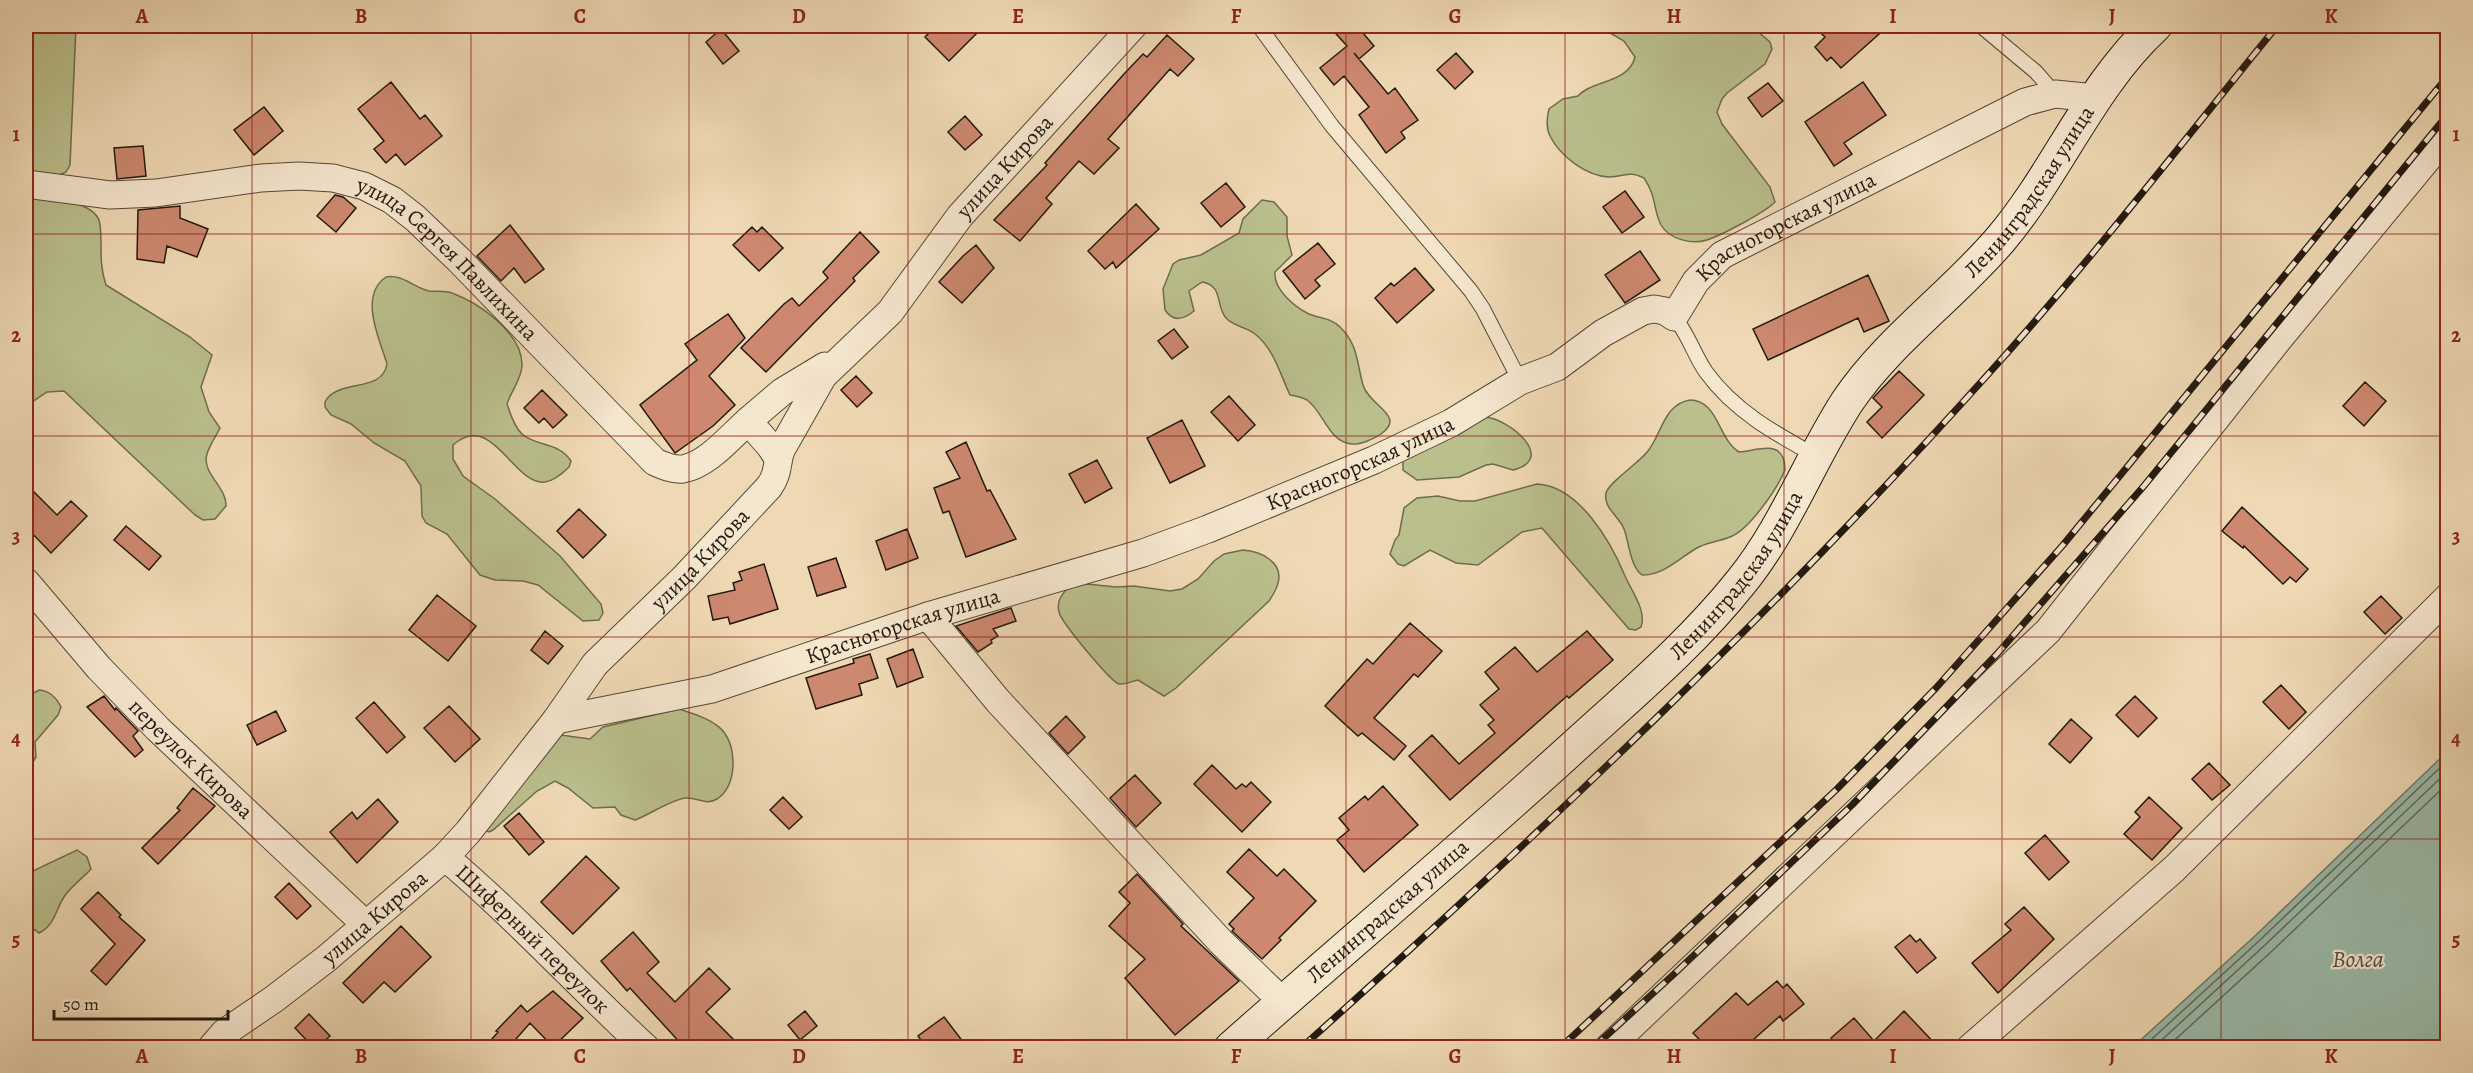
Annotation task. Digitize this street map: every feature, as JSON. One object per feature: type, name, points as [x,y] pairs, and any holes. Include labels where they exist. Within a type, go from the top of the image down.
[{"type":"main road","name":"Ленинградская улица","points":[[1232,1047],[1547,770],[1692,637],[1726,600],[1764,552],[1850,399],[1870,373],[2001,239],[2031,199],[2120,64],[2155,26]]},
{"type":"street","name":"улица Кирова","points":[[211,1047],[224,1033],[295,983],[445,857],[468,832],[556,720],[595,664],[684,578],[763,494],[777,475],[778,458],[815,387],[842,356],[890,312],[960,216],[1133,26]]},
{"type":"street","name":"Красногорская улица","points":[[556,720],[712,689],[928,616],[1143,552],[1208,529],[1383,456],[1451,423],[1520,381],[1557,367],[1603,333],[1643,311],[1654,309],[1665,311],[1674,317],[1708,266],[1737,246],[2025,102],[2055,94],[2096,98]]},
{"type":"street","points":[[1608,1047],[2049,631],[2278,340],[2442,151]]},
{"type":"street","name":"улица Сергея Павлихина","points":[[26,184],[110,195],[156,193],[261,178],[299,176],[333,178],[364,186],[392,200],[423,225],[655,462],[668,468],[682,469],[695,465],[782,392],[842,356]]},
{"type":"street","points":[[748,421],[778,458]]},
{"type":"street","name":"переулок Кирова","points":[[26,582],[99,668],[158,729],[365,924]]},
{"type":"street","points":[[1970,1047],[2174,868],[2448,597]]},
{"type":"street","points":[[928,616],[998,701],[1213,933],[1283,1002]]},
{"type":"street","name":"Шиферный переулок","points":[[445,857],[529,932],[598,1003],[646,1047]]},
{"type":"lane","points":[[1259,26],[1332,126],[1471,291],[1483,309],[1520,381]]},
{"type":"lane","points":[[1981,26],[2036,72],[2055,94]]},
{"type":"lane","points":[[1674,317],[1681,326],[1697,359],[1720,388],[1761,424],[1816,456]]},
{"type":"green space","points":[[26,26],[76,26],[70,165],[66,172],[57,176],[26,173]]},
{"type":"green space","points":[[1598,26],[1751,26],[1770,42],[1772,49],[1765,64],[1727,93],[1717,112],[1722,124],[1770,187],[1775,202],[1770,207],[1732,229],[1707,240],[1695,242],[1681,240],[1669,234],[1661,225],[1651,191],[1644,178],[1630,174],[1614,177],[1600,176],[1575,164],[1560,151],[1549,133],[1547,122],[1549,109],[1563,99],[1578,96],[1592,87],[1618,77],[1626,72],[1635,57],[1624,41]]},
{"type":"green space","points":[[26,193],[77,204],[94,213],[100,226],[103,274],[106,285],[190,337],[212,355],[201,387],[209,412],[220,428],[209,448],[206,461],[225,499],[226,506],[215,519],[203,520],[195,515],[64,391],[47,392],[26,406]]},
{"type":"green space","points":[[1262,200],[1274,202],[1287,217],[1287,236],[1292,255],[1275,272],[1277,285],[1302,310],[1332,321],[1346,334],[1354,347],[1363,385],[1388,416],[1390,422],[1388,428],[1371,440],[1355,444],[1344,442],[1337,438],[1313,405],[1301,397],[1290,395],[1276,362],[1262,340],[1226,318],[1216,292],[1209,284],[1202,282],[1189,291],[1194,311],[1190,314],[1182,318],[1175,318],[1165,310],[1163,289],[1173,264],[1179,260],[1201,255],[1239,233],[1243,219]]},
{"type":"green space","points":[[386,277],[397,277],[429,291],[449,292],[463,298],[497,321],[515,342],[522,366],[520,376],[507,404],[513,420],[519,431],[528,438],[566,455],[571,461],[569,467],[548,481],[534,480],[523,473],[491,442],[480,437],[467,437],[453,445],[453,459],[463,476],[495,499],[560,556],[601,604],[603,613],[599,620],[583,621],[538,585],[523,581],[495,580],[480,575],[447,534],[426,523],[422,516],[421,486],[405,461],[374,443],[351,424],[331,415],[325,407],[325,402],[339,390],[368,383],[383,373],[387,364],[376,331],[372,307],[373,295],[378,285]]},
{"type":"green space","points":[[1690,400],[1707,406],[1726,438],[1739,452],[1769,448],[1775,450],[1784,460],[1785,470],[1762,508],[1737,533],[1726,539],[1699,547],[1663,570],[1642,575],[1632,560],[1622,524],[1609,508],[1606,493],[1613,483],[1648,451],[1664,420],[1674,407]]},
{"type":"green space","points":[[1485,417],[1506,425],[1525,440],[1531,457],[1525,465],[1513,470],[1493,464],[1459,477],[1417,480],[1403,470],[1403,461],[1406,458]]},
{"type":"green space","points":[[1537,484],[1552,487],[1566,494],[1592,518],[1611,548],[1637,601],[1642,614],[1641,627],[1636,630],[1629,629],[1542,528],[1522,532],[1478,565],[1456,563],[1430,550],[1404,566],[1398,564],[1390,554],[1399,535],[1404,508],[1417,498],[1438,496],[1460,501],[1475,501]]},
{"type":"green space","points":[[1243,550],[1263,555],[1274,564],[1279,576],[1274,592],[1269,601],[1176,688],[1164,696],[1138,680],[1121,684],[1114,681],[1077,639],[1059,612],[1059,601],[1069,587],[1087,584],[1134,586],[1170,591],[1182,589],[1198,579],[1214,561],[1224,554]]},
{"type":"green space","points":[[39,690],[52,695],[61,707],[58,715],[35,742],[36,757],[26,774],[26,697]]},
{"type":"green space","points":[[679,709],[702,717],[719,727],[730,743],[732,776],[727,789],[717,799],[709,802],[690,798],[680,799],[635,820],[621,815],[615,807],[593,808],[568,788],[555,781],[537,791],[493,830],[489,832],[482,829],[561,735],[590,739],[603,727]]},
{"type":"green space","points":[[77,850],[87,857],[91,869],[67,893],[52,922],[39,933],[26,923],[26,870],[31,872]]},
{"type":"water","name":"Волга","points":[[2447,752],[2447,1047],[2133,1047],[2256,935]]},
{"type":"building","points":[[936,26],[984,26],[949,61],[925,37]]},
{"type":"building","points":[[1329,26],[1357,26],[1374,46],[1359,59],[1354,53],[1388,94],[1395,88],[1418,120],[1401,132],[1405,138],[1386,153],[1359,115],[1369,107],[1344,76],[1334,85],[1320,68],[1347,46]]},
{"type":"building","points":[[1813,26],[1888,26],[1841,68],[1831,57],[1827,61],[1815,47],[1825,37]]},
{"type":"building","points":[[721,29],[739,51],[723,64],[706,42]]},
{"type":"building","points":[[1167,35],[1194,59],[1178,76],[1170,69],[1108,139],[1119,148],[1094,174],[1079,161],[1046,198],[1052,204],[1020,241],[994,220],[1047,165],[1045,163],[1124,74],[1143,54],[1147,57]]},
{"type":"building","points":[[1456,53],[1473,72],[1455,89],[1437,70]]},
{"type":"building","points":[[391,82],[420,119],[425,115],[442,136],[405,165],[396,154],[386,163],[374,149],[384,141],[358,109]]},
{"type":"building","points":[[1863,82],[1886,115],[1844,143],[1852,154],[1834,166],[1805,122]]},
{"type":"building","points":[[1768,83],[1783,101],[1762,117],[1748,98]]},
{"type":"building","points":[[264,107],[283,131],[254,155],[234,130]]},
{"type":"building","points":[[965,116],[982,135],[965,150],[948,132]]},
{"type":"building","points":[[143,146],[146,176],[117,179],[114,148]]},
{"type":"building","points":[[1226,183],[1245,207],[1221,227],[1201,203]]},
{"type":"building","points":[[1625,191],[1644,217],[1622,233],[1603,207]]},
{"type":"building","points":[[335,195],[343,197],[356,208],[336,232],[317,216]]},
{"type":"building","points":[[1136,204],[1159,229],[1116,268],[1113,262],[1105,269],[1088,251]]},
{"type":"building","points":[[180,206],[180,218],[208,229],[197,257],[167,246],[164,263],[137,259],[138,210]]},
{"type":"building","points":[[510,225],[544,269],[525,283],[514,268],[501,281],[477,256]]},
{"type":"building","points":[[752,227],[757,232],[762,227],[783,248],[759,271],[733,245]]},
{"type":"building","points":[[860,232],[879,252],[853,278],[855,281],[766,372],[741,348],[784,304],[792,298],[799,306],[828,278],[823,272]]},
{"type":"building","points":[[1318,243],[1335,264],[1315,280],[1320,286],[1305,299],[1283,271]]},
{"type":"building","points":[[976,245],[994,268],[962,303],[939,282]]},
{"type":"building","points":[[1640,251],[1660,280],[1625,303],[1605,275]]},
{"type":"building","points":[[1415,268],[1434,290],[1397,323],[1375,298],[1391,283],[1394,286]]},
{"type":"building","points":[[1868,275],[1889,321],[1864,332],[1858,318],[1768,360],[1753,329]]},
{"type":"building","points":[[728,314],[745,338],[709,376],[735,405],[713,426],[675,453],[640,405],[697,360],[685,344]]},
{"type":"building","points":[[1174,329],[1188,347],[1172,359],[1158,341]]},
{"type":"building","points":[[1899,371],[1924,395],[1882,438],[1867,422],[1882,407],[1873,398]]},
{"type":"building","points":[[856,376],[872,393],[857,407],[841,390]]},
{"type":"building","points":[[2365,382],[2386,401],[2364,426],[2343,406]]},
{"type":"building","points":[[542,390],[567,415],[553,428],[544,418],[539,423],[524,408]]},
{"type":"building","points":[[1229,396],[1255,425],[1238,441],[1211,412]]},
{"type":"building","points":[[1182,420],[1205,466],[1170,483],[1147,438]]},
{"type":"building","points":[[966,442],[987,491],[990,490],[1016,539],[966,557],[949,511],[943,513],[934,488],[960,478],[946,452]]},
{"type":"building","points":[[1097,460],[1112,488],[1085,503],[1069,474]]},
{"type":"building","points":[[26,484],[57,515],[71,501],[87,516],[51,553],[26,527]]},
{"type":"building","points":[[2242,507],[2308,569],[2296,582],[2290,577],[2283,584],[2244,546],[2243,548],[2222,531]]},
{"type":"building","points":[[579,509],[606,535],[583,558],[557,531]]},
{"type":"building","points":[[126,526],[161,556],[149,570],[114,540]]},
{"type":"building","points":[[907,529],[918,558],[886,570],[876,541]]},
{"type":"building","points":[[836,558],[846,587],[817,596],[808,567]]},
{"type":"building","points":[[764,564],[778,609],[730,624],[728,617],[713,620],[708,596],[735,590],[733,583],[742,580],[739,572]]},
{"type":"building","points":[[437,595],[476,626],[448,661],[409,630]]},
{"type":"building","points":[[2381,596],[2402,618],[2385,634],[2364,612]]},
{"type":"building","points":[[1011,608],[1016,621],[993,629],[998,636],[978,652],[956,626]]},
{"type":"building","points":[[1410,623],[1442,651],[1418,677],[1414,674],[1374,718],[1406,746],[1394,760],[1362,733],[1358,736],[1325,706],[1367,659],[1373,664]]},
{"type":"building","points":[[545,631],[563,646],[548,664],[531,650]]},
{"type":"building","points":[[1587,631],[1613,660],[1569,698],[1567,696],[1450,800],[1409,756],[1432,735],[1459,764],[1495,733],[1488,725],[1494,720],[1480,705],[1499,689],[1485,672],[1515,647],[1537,672]]},
{"type":"building","points":[[913,649],[923,677],[897,687],[887,659]]},
{"type":"building","points":[[870,654],[878,678],[859,684],[862,695],[816,709],[806,678],[854,663],[853,659]]},
{"type":"building","points":[[2281,685],[2306,712],[2289,729],[2263,702]]},
{"type":"building","points":[[104,696],[115,710],[116,708],[138,731],[133,736],[143,750],[135,757],[87,707]]},
{"type":"building","points":[[2135,696],[2157,718],[2138,737],[2116,715]]},
{"type":"building","points":[[374,702],[405,737],[387,753],[356,718]]},
{"type":"building","points":[[449,706],[480,739],[455,762],[424,728]]},
{"type":"building","points":[[276,711],[286,731],[257,745],[247,725]]},
{"type":"building","points":[[1066,716],[1085,737],[1068,754],[1049,733]]},
{"type":"building","points":[[2071,719],[2092,738],[2070,763],[2049,744]]},
{"type":"building","points":[[2209,763],[2230,785],[2212,800],[2192,779]]},
{"type":"building","points":[[1212,765],[1236,789],[1242,784],[1246,787],[1251,782],[1271,802],[1242,832],[1194,784]]},
{"type":"building","points":[[1135,775],[1161,803],[1136,827],[1110,798]]},
{"type":"building","points":[[1383,786],[1418,825],[1364,872],[1337,840],[1349,830],[1339,818],[1365,796],[1368,800]]},
{"type":"building","points":[[193,788],[215,806],[158,864],[142,848],[180,810],[177,808]]},
{"type":"building","points":[[783,797],[802,817],[789,829],[770,810]]},
{"type":"building","points":[[2149,797],[2182,828],[2152,860],[2124,834],[2140,817],[2135,812]]},
{"type":"building","points":[[378,799],[398,822],[357,863],[330,832],[352,812],[357,819]]},
{"type":"building","points":[[519,813],[544,842],[529,855],[504,826]]},
{"type":"building","points":[[2045,835],[2069,862],[2049,880],[2025,853]]},
{"type":"building","points":[[1249,849],[1277,876],[1284,869],[1316,901],[1279,938],[1281,940],[1262,959],[1232,931],[1234,929],[1229,924],[1254,898],[1227,872]]},
{"type":"building","points":[[586,856],[619,888],[573,934],[541,902]]},
{"type":"building","points":[[1137,874],[1183,924],[1181,926],[1239,981],[1175,1035],[1125,978],[1145,959],[1109,926],[1130,903],[1119,892]]},
{"type":"building","points":[[289,883],[311,906],[297,919],[275,897]]},
{"type":"building","points":[[98,892],[121,915],[119,917],[145,940],[106,985],[91,971],[115,944],[81,909]]},
{"type":"building","points":[[2024,907],[2054,939],[1998,993],[1972,963],[2011,930],[2005,924]]},
{"type":"building","points":[[401,926],[431,957],[395,992],[384,982],[363,1003],[343,983]]},
{"type":"building","points":[[633,932],[659,962],[647,973],[675,1002],[709,968],[730,989],[706,1012],[741,1047],[684,1047],[630,988],[627,991],[601,961]]},
{"type":"building","points":[[1910,935],[1916,942],[1920,939],[1936,958],[1917,973],[1895,947]]},
{"type":"building","points":[[1777,981],[1783,988],[1787,984],[1804,1004],[1783,1021],[1780,1016],[1745,1047],[1707,1047],[1693,1033],[1736,993],[1748,1005]]},
{"type":"building","points":[[553,991],[583,1018],[553,1047],[530,1023],[509,1047],[485,1047],[498,1032],[496,1031],[521,1005],[527,1012]]},
{"type":"building","points":[[805,1011],[817,1026],[800,1040],[788,1025]]},
{"type":"building","points":[[1904,1011],[1938,1047],[1840,1047],[1831,1038],[1854,1018],[1874,1041]]},
{"type":"building","points":[[309,1014],[330,1036],[318,1047],[313,1047],[295,1028]]},
{"type":"building","points":[[944,1017],[967,1047],[926,1047],[918,1036]]},
{"type":"railway","points":[[1301,1048],[1568,803],[1826,548],[1991,371],[2065,287],[2277,26]]},
{"type":"railway","points":[[1560,1048],[1837,789],[1936,688],[2063,545],[2448,76]]},
{"type":"railway","points":[[1593,1048],[1852,805],[1997,654],[2143,487],[2448,114]]}]
